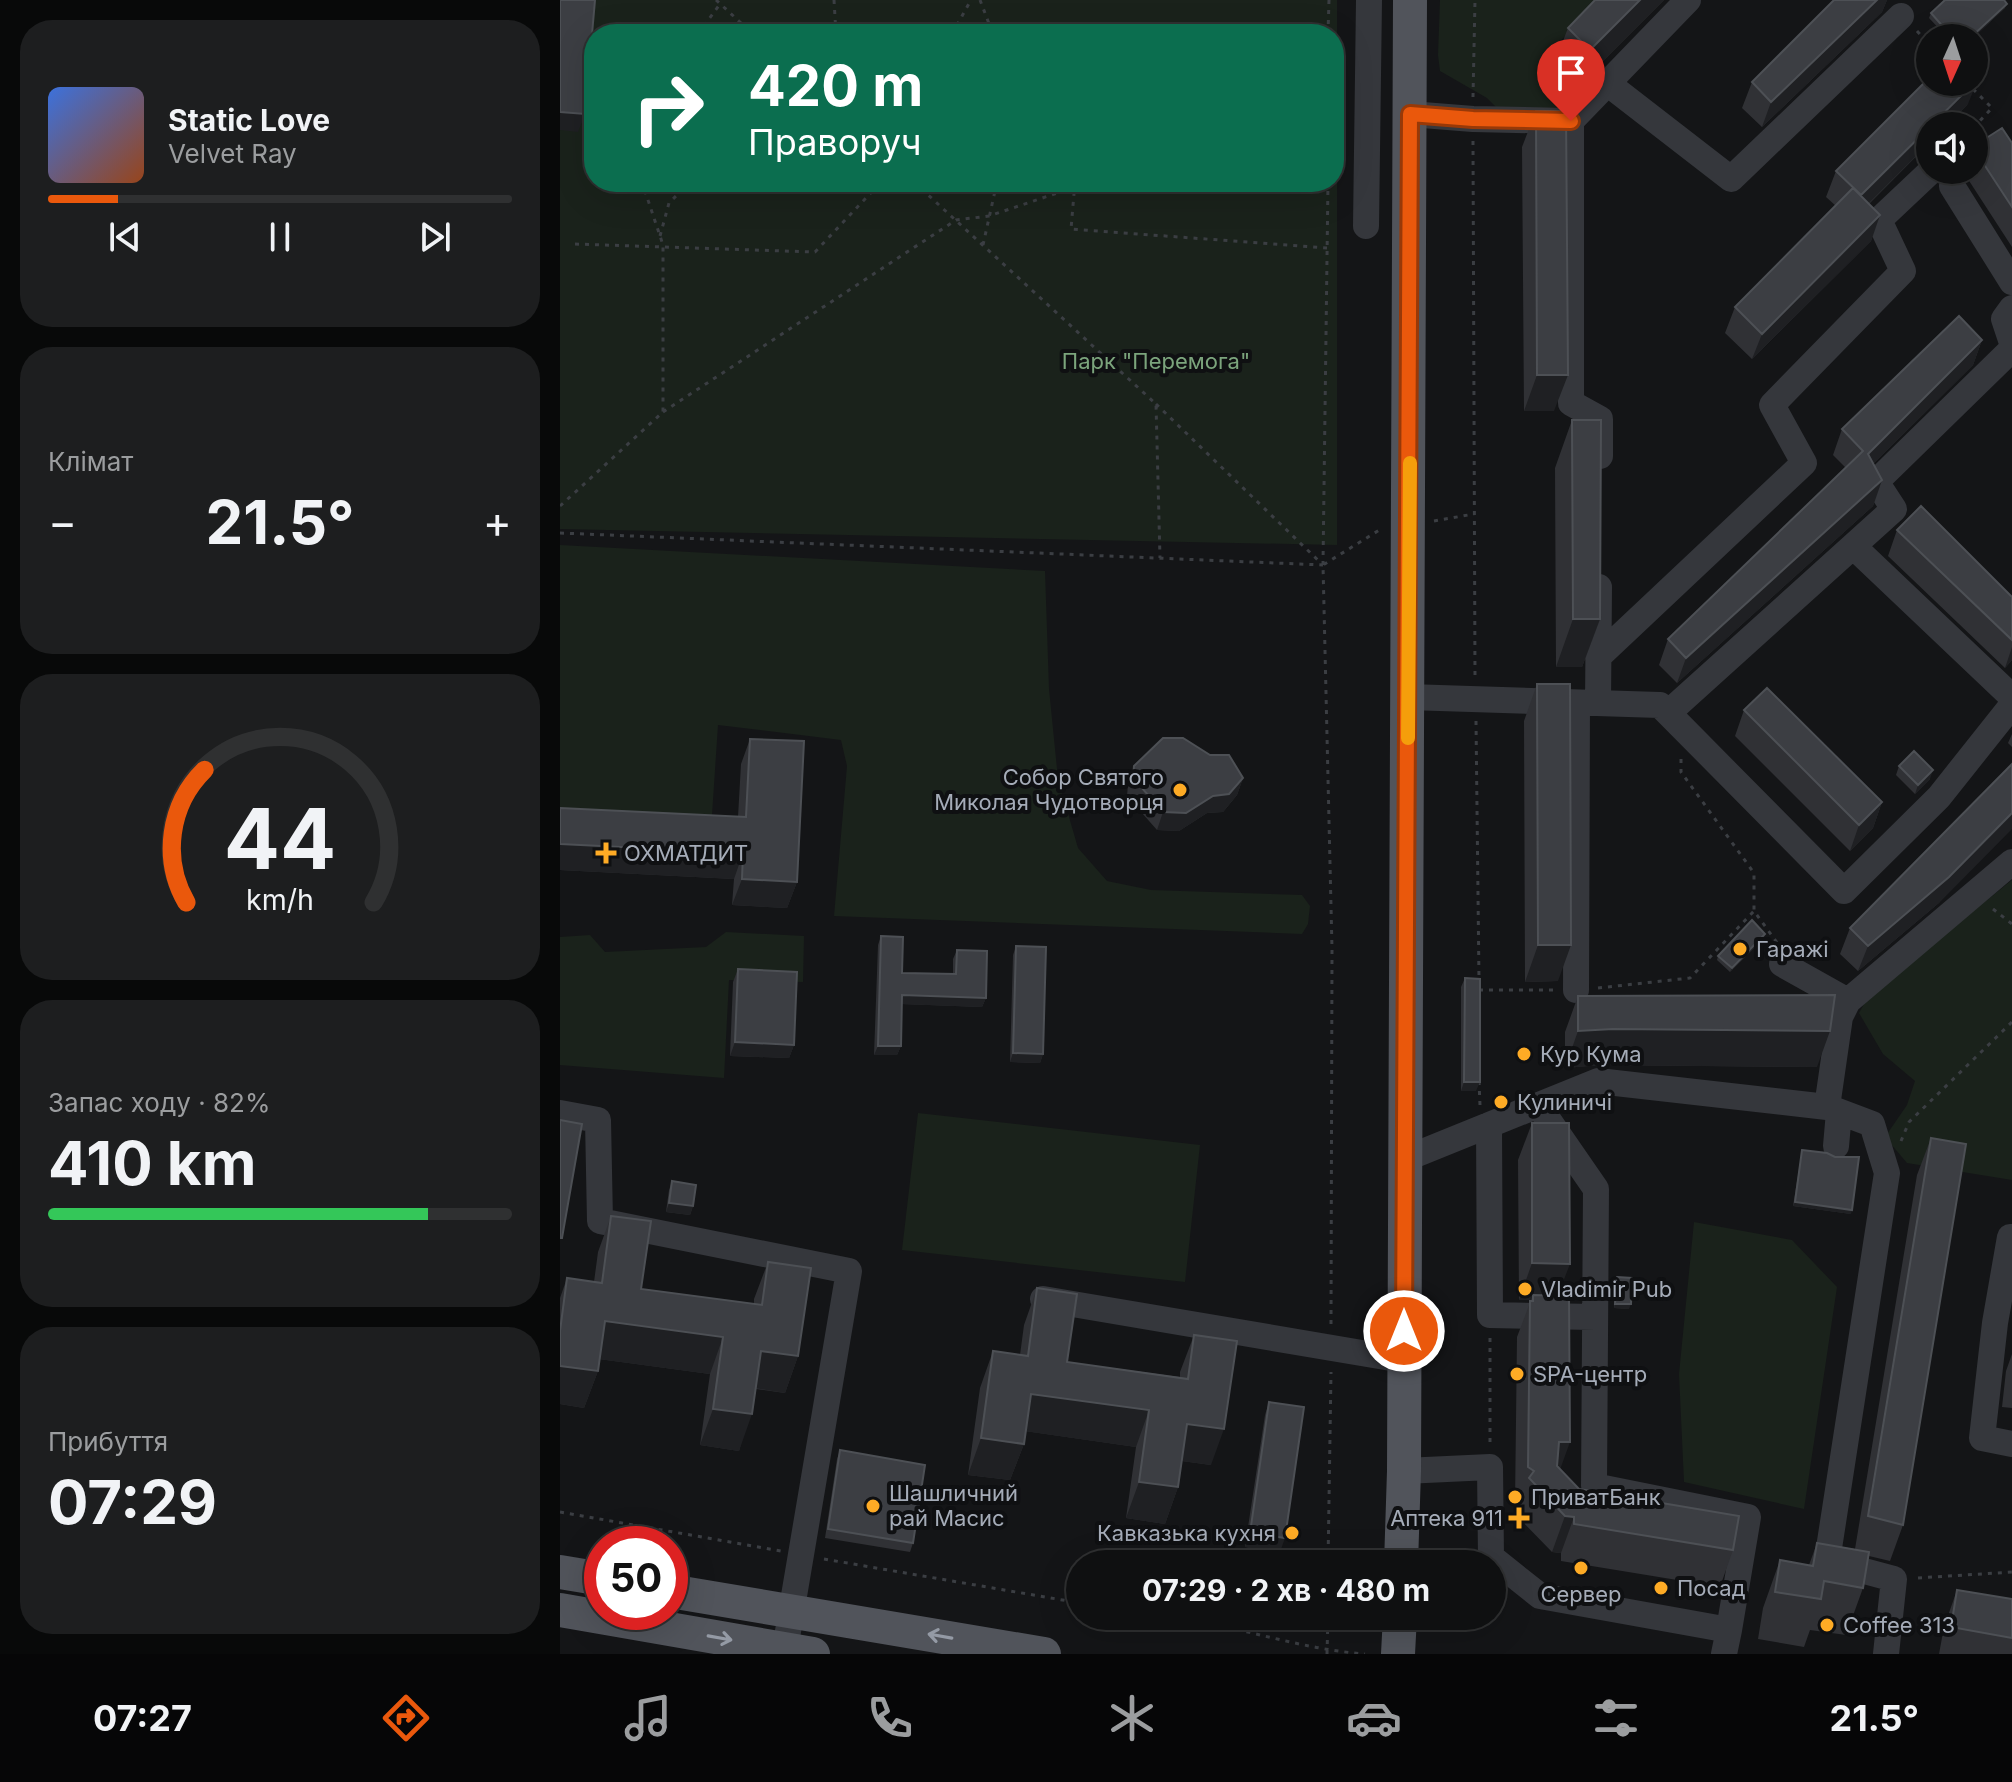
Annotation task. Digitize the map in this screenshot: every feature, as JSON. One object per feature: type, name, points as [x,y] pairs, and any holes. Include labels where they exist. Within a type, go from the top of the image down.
[{"type":"main road","points":[[1401,1550],[1410,8]]},
{"type":"main road","points":[[560,1572],[584,1576]]},
{"type":"main road","points":[[688,1594],[1044,1654]]},
{"type":"main road","points":[[560,1610],[799,1652]]},
{"type":"main road","points":[[1398,1654],[1399,1630]]},
{"type":"lane","points":[[1600,483],[1600,419],[1571,403],[1571,121],[1688,0]]},
{"type":"lane","points":[[1366,226],[1369,7],[1410,8]]},
{"type":"lane","points":[[1607,83],[1731,179],[1901,16]]},
{"type":"lane","points":[[1410,114],[1571,121]]},
{"type":"lane","points":[[1598,657],[1804,463],[1772,405],[1903,271],[1879,220],[1933,184]]},
{"type":"lane","points":[[1946,184],[2012,282]]},
{"type":"lane","points":[[2012,308],[2004,319],[2012,343]]},
{"type":"lane","points":[[1676,721],[1894,509],[1877,483],[1880,478],[2012,349]]},
{"type":"lane","points":[[1853,546],[2012,697]]},
{"type":"lane","points":[[1576,990],[1587,703],[1598,657],[1599,562]]},
{"type":"lane","points":[[1408,697],[1660,705],[1844,891],[1939,797],[2012,705]]},
{"type":"lane","points":[[1836,1146],[1833,1109],[1840,1017],[1848,1001],[2012,862]]},
{"type":"lane","points":[[1790,968],[1848,1001]]},
{"type":"lane","points":[[1405,1159],[1598,1081],[1833,1109],[1872,1124],[1887,1173],[1827,1561],[1894,1579],[1886,1654]]},
{"type":"lane","points":[[1404,1471],[1490,1467],[1491,1557],[1540,1596],[1727,1642],[1748,1517],[1594,1486],[1596,1189],[1538,1105]]},
{"type":"lane","points":[[560,1113],[598,1120],[600,1221],[849,1271],[791,1611],[799,1652]]},
{"type":"lane","points":[[1485,1127],[1490,1315],[1595,1317]]},
{"type":"lane","points":[[2012,1237],[2004,1324],[1982,1438],[2012,1444]]},
{"type":"lane","points":[[1035,1298],[1403,1360]]},
{"type":"path","points":[[716,0],[742,24]]},
{"type":"path","points":[[833,24],[834,0]]},
{"type":"path","points":[[958,24],[971,0]]},
{"type":"path","points":[[980,0],[989,24]]},
{"type":"path","points":[[1328,24],[1329,0]]},
{"type":"path","points":[[1475,0],[1473,119],[1479,990]]},
{"type":"path","points":[[705,24],[720,4]]},
{"type":"path","points":[[1980,96],[1992,108],[1988,112]]},
{"type":"path","points":[[645,192],[663,245],[663,412]]},
{"type":"path","points":[[660,236],[669,203],[680,192]]},
{"type":"path","points":[[575,244],[815,252],[872,192]]},
{"type":"path","points":[[925,192],[1156,404],[1323,565]]},
{"type":"path","points":[[983,246],[995,192]]},
{"type":"path","points":[[560,506],[663,412],[956,220],[989,216],[1054,192]]},
{"type":"path","points":[[1074,192],[1071,229],[1327,248]]},
{"type":"path","points":[[1328,192],[1323,565],[1332,949],[1328,1550]]},
{"type":"path","points":[[1156,404],[1160,558]]},
{"type":"path","points":[[1423,523],[1475,514]]},
{"type":"path","points":[[560,533],[1323,565],[1381,529]]},
{"type":"path","points":[[1676,721],[1681,772],[1754,873],[1754,911],[1790,968]]},
{"type":"path","points":[[1690,978],[1754,911]]},
{"type":"path","points":[[1887,1173],[1909,1122],[2012,1022]]},
{"type":"path","points":[[1479,1068],[1485,1127]]},
{"type":"path","points":[[1490,1315],[1490,1467]]},
{"type":"path","points":[[1894,1579],[2012,1572]]},
{"type":"path","points":[[1238,1630],[1327,1653],[1365,1654]]},
{"type":"path","points":[[1327,1653],[1328,1630]]},
{"type":"green space","name":"Парк \"Перемога\"","points":[[560,0],[1337,0],[1337,24],[584,24],[584,192],[1337,192],[1337,545],[560,529]]},
{"type":"green space","points":[[1440,0],[1602,0],[1545,56],[1546,69],[1568,88],[1568,104],[1552,111],[1501,112],[1487,98],[1440,71]]},
{"type":"green space","points":[[560,545],[1045,571],[1049,689],[1058,779],[1078,848],[1107,881],[1151,890],[1302,895],[1310,906],[1308,924],[1302,934],[834,916],[847,766],[841,740],[718,725],[711,830],[560,824]]},
{"type":"green space","points":[[2012,880],[2012,1180],[1907,1163],[1885,1137],[1907,1105],[1915,1081],[1883,1054],[1859,1013],[1869,995]]},
{"type":"green space","points":[[726,932],[804,936],[803,982],[729,980],[724,1078],[560,1065],[560,937],[590,935],[605,952],[706,947]]},
{"type":"green space","points":[[918,1113],[1200,1145],[1185,1282],[902,1250]]},
{"type":"green space","points":[[1694,1222],[1792,1240],[1837,1287],[1804,1509],[1684,1482],[1679,1374]]},
{"type":"building","points":[[560,0],[595,0],[593,24],[584,24],[584,114],[560,112]]},
{"type":"building","points":[[1595,0],[1640,0],[1590,50],[1568,28]]},
{"type":"building","points":[[1834,0],[1877,0],[1771,102],[1752,82]]},
{"type":"building","points":[[1945,0],[2004,0],[2007,4],[1985,24],[1941,24],[1931,13]]},
{"type":"building","points":[[1916,91],[1916,96],[1961,96],[1945,112],[1916,112],[1916,140],[1861,195],[1836,171]]},
{"type":"building","points":[[1536,111],[1566,111],[1568,375],[1537,375]]},
{"type":"building","points":[[2002,128],[2012,143],[2012,207],[1988,170],[1988,137]]},
{"type":"building","points":[[1853,188],[1880,215],[1762,334],[1735,307]]},
{"type":"building","points":[[1959,316],[1982,340],[1868,454],[1882,480],[1686,658],[1668,639],[1863,451],[1842,429]]},
{"type":"building","points":[[1572,420],[1601,420],[1600,619],[1573,619]]},
{"type":"building","points":[[1921,506],[2012,597],[2012,640],[1897,530]]},
{"type":"building","points":[[1537,684],[1570,684],[1571,945],[1538,945]]},
{"type":"building","points":[[1767,688],[1882,802],[1859,825],[1744,710]]},
{"type":"building","name":"Собор Святого Миколая Чудотворця","points":[[1163,738],[1183,738],[1210,755],[1229,755],[1243,778],[1229,794],[1213,796],[1186,813],[1163,812],[1133,778],[1134,766]]},
{"type":"building","points":[[750,739],[804,741],[797,882],[742,879],[743,853],[560,844],[560,808],[746,817]]},
{"type":"building","points":[[1914,751],[1933,770],[1918,785],[1899,766]]},
{"type":"building","points":[[2012,764],[2012,813],[1949,877],[1868,946],[1850,928]]},
{"type":"building","name":"Гаражі","points":[[1752,920],[1765,934],[1732,968],[1718,956]]},
{"type":"building","points":[[881,936],[903,937],[902,973],[956,974],[957,950],[987,951],[986,998],[902,995],[901,1046],[878,1046]]},
{"type":"building","points":[[1016,946],[1046,947],[1043,1054],[1013,1053]]},
{"type":"building","points":[[738,969],[797,972],[794,1045],[735,1042]]},
{"type":"building","points":[[1465,978],[1480,979],[1480,1082],[1464,1082]]},
{"type":"building","points":[[1835,995],[1830,1031],[1578,1031],[1578,996]]},
{"type":"building","points":[[560,1120],[582,1124],[562,1238],[560,1238]]},
{"type":"building","points":[[1532,1123],[1569,1123],[1570,1264],[1532,1263]]},
{"type":"building","points":[[1931,1138],[1966,1144],[1903,1525],[1868,1516]]},
{"type":"building","points":[[1802,1150],[1835,1157],[1859,1157],[1852,1210],[1795,1202]]},
{"type":"building","points":[[672,1181],[696,1185],[693,1206],[669,1203]]},
{"type":"building","points":[[611,1216],[651,1221],[641,1289],[762,1305],[768,1262],[811,1268],[798,1356],[761,1351],[752,1414],[713,1409],[723,1337],[605,1321],[598,1371],[560,1366],[560,1331],[567,1278],[602,1283]]},
{"type":"building","points":[[1617,1277],[1632,1278],[1631,1304],[1615,1304]]},
{"type":"building","points":[[1037,1288],[1077,1294],[1067,1362],[1188,1379],[1194,1335],[1237,1341],[1224,1429],[1187,1424],[1178,1487],[1139,1482],[1149,1410],[1031,1394],[1024,1444],[981,1438],[993,1351],[1028,1356]]},
{"type":"building","points":[[1533,1295],[1569,1296],[1570,1442],[1559,1442],[1557,1466],[1579,1489],[1739,1516],[1733,1550],[1574,1524],[1574,1517],[1565,1516],[1529,1478],[1534,1471],[1528,1467],[1530,1301],[1533,1301]]},
{"type":"building","points":[[1269,1402],[1304,1407],[1285,1538],[1250,1533]]},
{"type":"building","name":"Шашличний рай Масис","points":[[840,1450],[925,1465],[913,1543],[828,1529]]},
{"type":"building","points":[[1817,1543],[1869,1552],[1863,1588],[1824,1581],[1821,1599],[1775,1592],[1780,1560],[1813,1566]]},
{"type":"building","points":[[1957,1590],[2012,1599],[2012,1638],[1951,1627]]},
{"type":"slow traffic","points":[[1408,738],[1410,463]]},
{"type":"place","name":"Собор Святого Миколая Чудотворця","points":[[1180,790]]},
{"type":"place","name":"ОХМАТДИТ","points":[[606,853]]},
{"type":"place","name":"Гаражі","points":[[1740,949]]},
{"type":"place","name":"Кур Кума","points":[[1524,1054]]},
{"type":"place","name":"Кулиничі","points":[[1501,1102]]},
{"type":"place","name":"Vladimir Pub","points":[[1525,1289]]},
{"type":"place","name":"SPA-центр","points":[[1517,1374]]},
{"type":"place","name":"ПриватБанк","points":[[1515,1497]]},
{"type":"place","name":"Шашличний рай Масис","points":[[873,1506]]},
{"type":"place","name":"Аптека 911","points":[[1519,1518]]},
{"type":"place","name":"Кавказька кухня","points":[[1292,1533]]},
{"type":"place","name":"Сервер","points":[[1581,1568]]},
{"type":"place","name":"Посад","points":[[1661,1588]]},
{"type":"place","name":"Coffee 313","points":[[1827,1625]]},
{"type":"route","points":[[1404,1331],[1410,114],[1571,121]]}]
